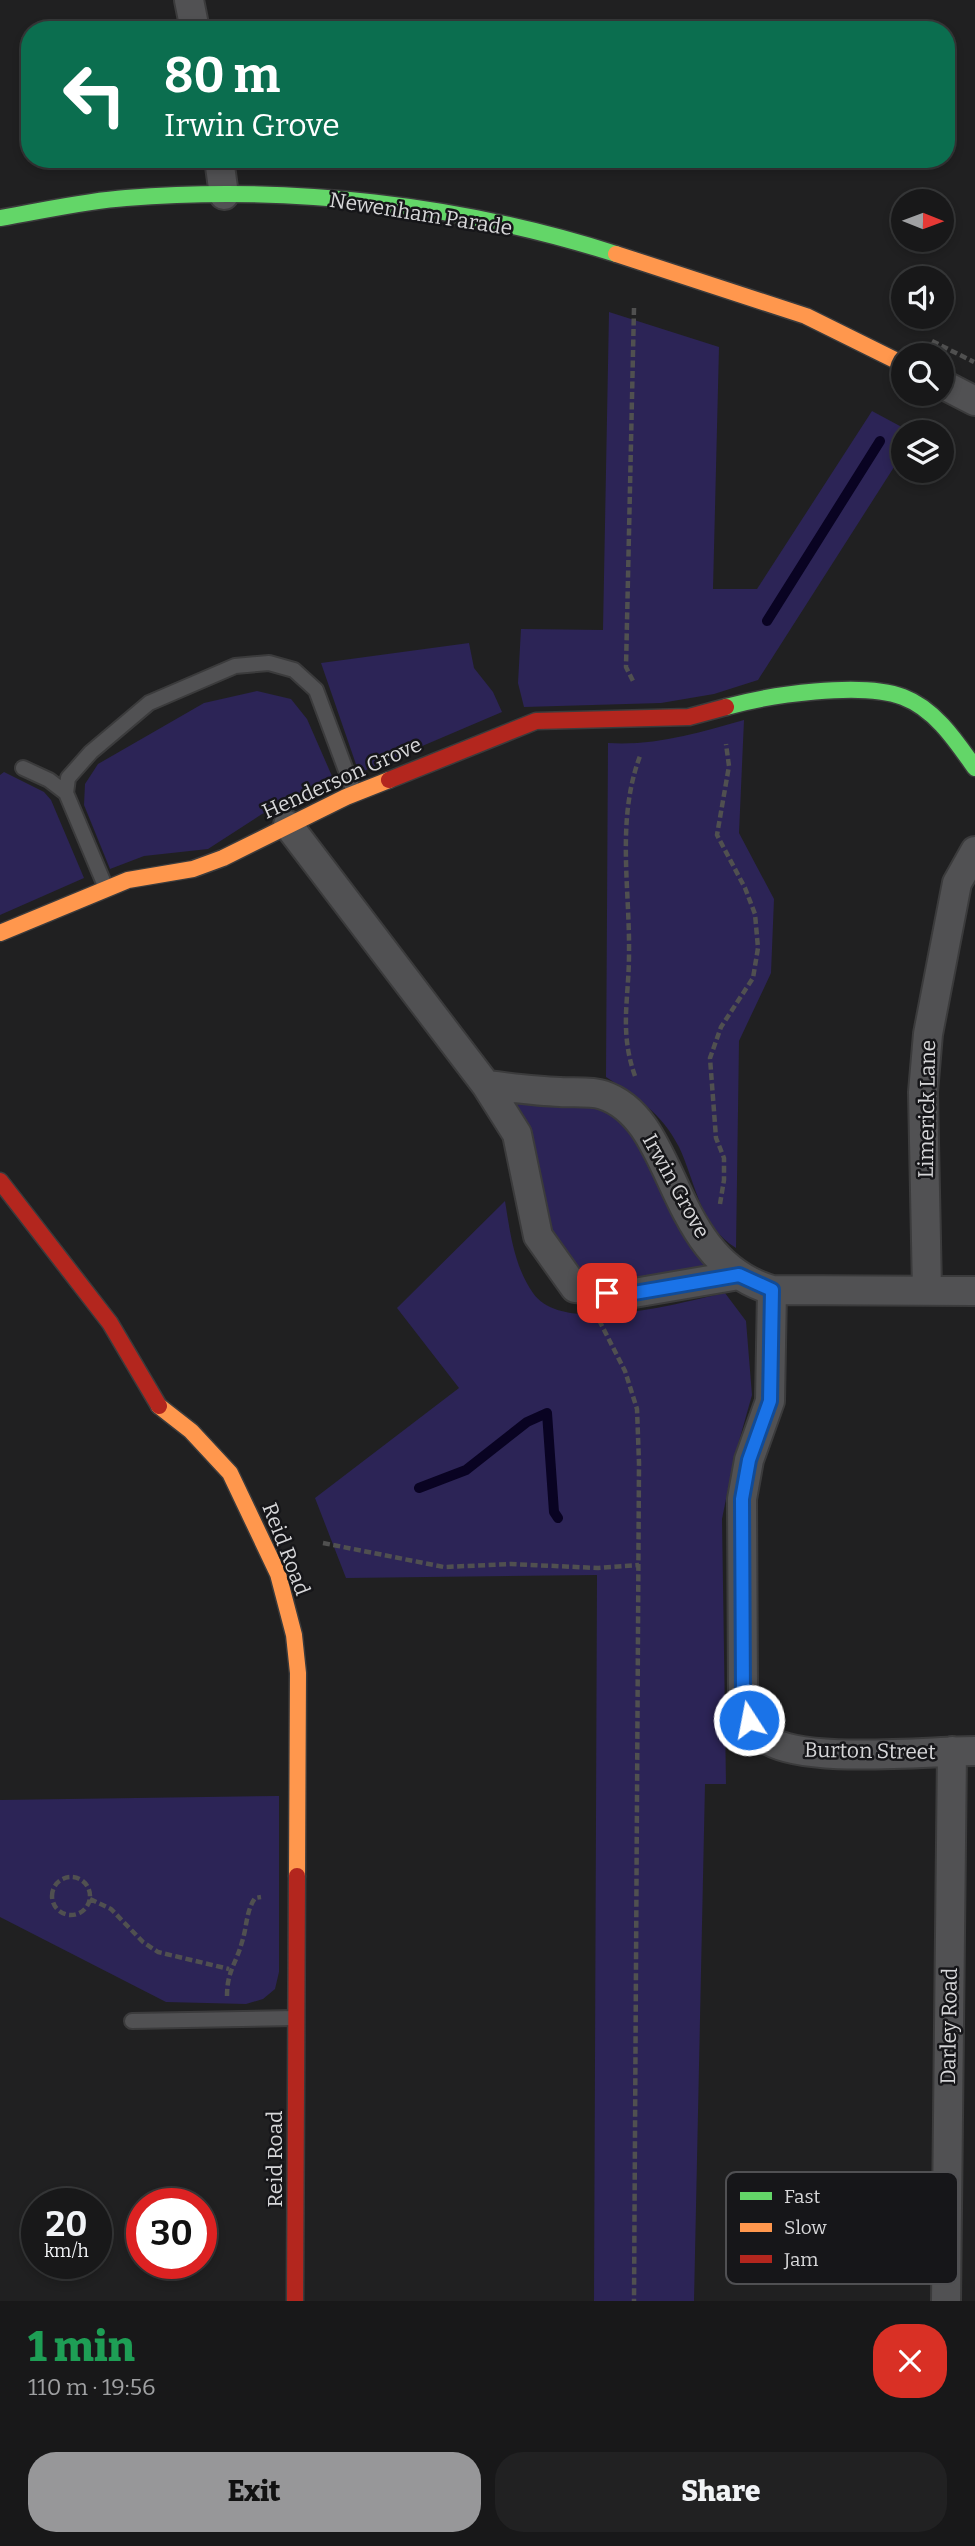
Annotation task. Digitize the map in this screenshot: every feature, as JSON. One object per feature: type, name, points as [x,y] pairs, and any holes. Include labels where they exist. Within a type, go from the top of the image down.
[{"type":"street","points":[[189,0],[193,21]]},
{"type":"street","points":[[220,168],[224,195]]},
{"type":"street","name":"Newenham Parade","points":[[0,218],[125,198],[224,195],[363,201],[479,219],[597,248],[806,316],[891,359]]},
{"type":"street","points":[[954,390],[975,401]]},
{"type":"street","points":[[716,710],[762,697],[807,691],[902,696],[926,710],[949,732],[975,768]]},
{"type":"street","name":"Henderson Grove","points":[[0,933],[128,880],[193,869],[223,858],[354,794],[536,721],[631,721],[690,717],[716,710]]},
{"type":"street","points":[[288,825],[486,1086],[517,1134],[538,1236],[575,1288],[634,1293],[739,1275]]},
{"type":"street","name":"Limerick Lane","points":[[928,1290],[923,1092],[928,1034],[957,883],[975,851]]},
{"type":"street","name":"Irwin Grove","points":[[486,1086],[603,1095],[627,1110],[647,1131],[691,1224],[717,1256],[739,1275],[772,1290],[975,1291]]},
{"type":"street","name":"Reid Road","points":[[0,1181],[110,1323],[154,1402],[191,1432],[230,1473],[246,1501],[278,1574],[294,1635],[298,1673],[295,2301]]},
{"type":"street","name":"Burton Street","points":[[772,1290],[770,1401],[749,1460],[742,1499],[743,1696],[749,1720],[764,1737],[781,1747],[810,1753],[963,1751]]},
{"type":"street","name":"Darley Road","points":[[950,2172],[963,1751]]},
{"type":"lane","points":[[66,793],[68,778],[91,752],[149,704],[234,666],[269,663],[294,670],[316,690],[354,794]]},
{"type":"lane","points":[[23,768],[49,780],[66,793],[107,890]]},
{"type":"lane","points":[[132,2021],[296,2018]]},
{"type":"path","points":[[700,1234],[719,1210],[724,1181],[724,1158],[716,1138],[711,1100],[710,1058],[721,1027],[753,978],[758,948],[755,914],[746,888],[717,835],[729,766],[716,710]]},
{"type":"path","points":[[590,1290],[602,1330],[625,1371],[637,1409],[639,1565],[634,2301]]},
{"type":"path","points":[[323,1544],[444,1567],[512,1564],[598,1568],[639,1565]]},
{"type":"path","points":[[74,1876],[86,1883],[90,1899],[80,1913],[68,1915],[57,1910],[52,1893],[57,1881],[74,1876]]},
{"type":"path","points":[[228,2020],[229,1969],[241,1945],[247,1917],[255,1898],[297,1895]]},
{"type":"path","points":[[90,1899],[111,1909],[136,1936],[158,1952],[229,1969]]},
{"type":"shaded area","points":[[609,312],[719,347],[713,589],[757,589],[872,411],[891,421],[891,472],[758,680],[714,694],[661,703],[524,707],[518,683],[521,629],[603,630]]},
{"type":"shaded area","points":[[469,643],[474,668],[493,692],[502,712],[359,773],[321,663]]},
{"type":"shaded area","points":[[257,691],[291,699],[307,719],[335,783],[262,814],[208,849],[144,856],[110,869],[84,805],[85,784],[98,764],[204,703]]},
{"type":"shaded area","points":[[744,720],[739,833],[774,899],[771,973],[739,1041],[736,1248],[714,1228],[706,1215],[679,1147],[664,1124],[647,1107],[606,1077],[608,743],[660,740]]},
{"type":"shaded area","points":[[4,772],[44,792],[51,800],[84,878],[0,915],[0,775]]},
{"type":"shaded area","points":[[506,1100],[589,1103],[614,1114],[630,1131],[664,1178],[716,1270],[613,1285],[579,1277],[554,1240]]},
{"type":"shaded area","points":[[505,1201],[521,1272],[533,1293],[548,1306],[570,1313],[624,1313],[725,1293],[746,1321],[752,1395],[734,1459],[722,1519],[726,1784],[705,1784],[694,2301],[594,2301],[597,1575],[346,1578],[315,1498],[459,1388],[397,1308]]},
{"type":"shaded area","points":[[279,1796],[279,1972],[275,1989],[263,1999],[246,2004],[166,2002],[0,1917],[0,1800]]},
{"type":"waterway","points":[[767,621],[880,441]]},
{"type":"waterway","points":[[419,1488],[466,1470],[527,1422],[547,1413],[554,1512],[558,1518]]},
{"type":"traffic: fast","points":[[0,218],[126,198],[250,194],[312,197],[374,202],[497,222],[616,254]]},
{"type":"traffic: fast","points":[[726,707],[790,694],[840,690],[885,692],[915,702],[925,709],[944,727],[975,768]]},
{"type":"traffic: slow","points":[[616,254],[806,316],[891,358]]},
{"type":"traffic: slow","points":[[0,933],[128,880],[193,869],[223,858],[346,797],[389,780]]},
{"type":"traffic: slow","points":[[159,1406],[191,1431],[230,1473],[278,1574],[294,1635],[298,1673],[297,1876]]},
{"type":"traffic: jam","points":[[389,780],[536,721],[689,717],[726,707]]},
{"type":"traffic: jam","points":[[0,1181],[110,1323],[159,1406]]},
{"type":"traffic: jam","points":[[295,2301],[297,1876]]},
{"type":"route","points":[[607,1293],[634,1293],[739,1275],[772,1290],[770,1401],[749,1460],[742,1499],[743,1696],[749,1720]]}]
